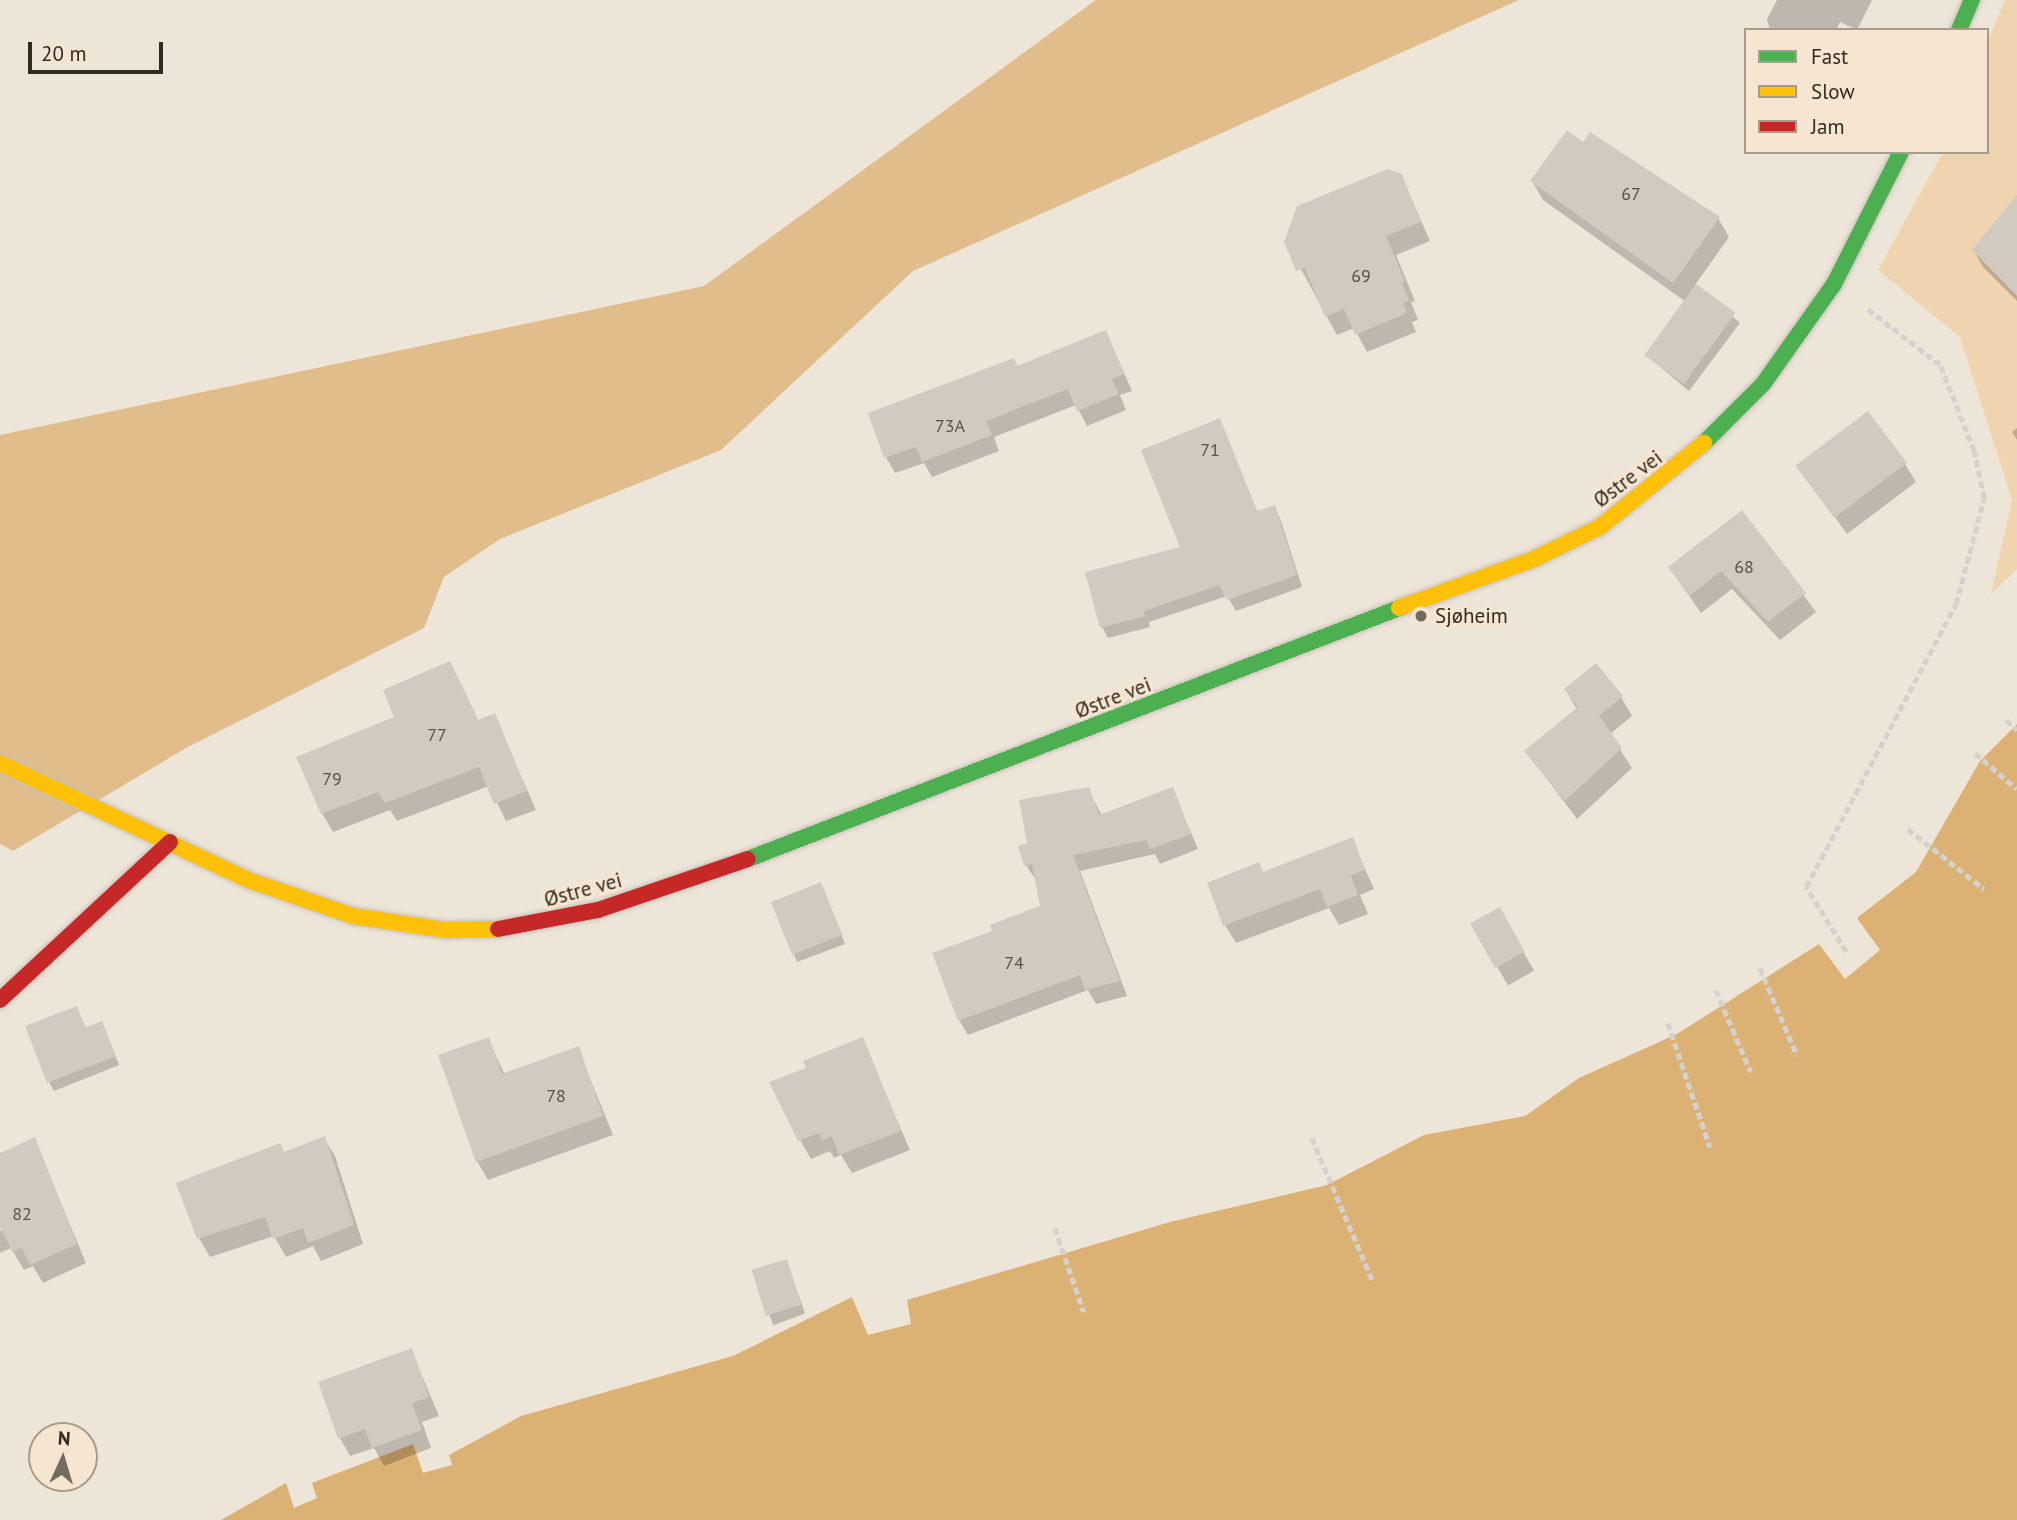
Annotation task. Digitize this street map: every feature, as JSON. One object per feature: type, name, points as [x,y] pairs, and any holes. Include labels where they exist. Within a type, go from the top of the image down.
[{"type":"street","points":[[1960,28],[1972,0]]},
{"type":"street","name":"Østre vei","points":[[0,763],[301,901],[353,916],[446,930],[491,930],[551,920],[697,878],[1064,740],[1300,643],[1534,559],[1600,527],[1676,469],[1729,421],[1771,374],[1834,284],[1900,154]]},
{"type":"street","points":[[0,1000],[170,842]]},
{"type":"path","points":[[1834,284],[1940,365],[1974,451],[1984,498],[1956,604],[1870,758],[1806,887],[1846,952]]},
{"type":"path","points":[[2006,720],[2017,730]]},
{"type":"path","points":[[1975,753],[2017,789]]},
{"type":"path","points":[[1908,829],[1984,889]]},
{"type":"path","points":[[1760,968],[1797,1055]]},
{"type":"path","points":[[1716,990],[1751,1072]]},
{"type":"path","points":[[1668,1023],[1710,1147]]},
{"type":"path","points":[[1312,1138],[1373,1282]]},
{"type":"path","points":[[1055,1228],[1084,1312]]},
{"type":"shaded area","points":[[1096,0],[1519,0],[913,271],[721,450],[500,539],[444,577],[424,628],[186,748],[13,851],[0,844],[0,435],[704,286]]},
{"type":"shaded area","points":[[2005,0],[2017,0],[2017,569],[1991,594],[2012,500],[1960,337],[1878,270],[1942,154],[1989,154],[1989,38]]},
{"type":"shaded area","points":[[2017,724],[2017,1520],[221,1520],[286,1483],[294,1508],[317,1498],[312,1483],[413,1444],[423,1473],[452,1465],[449,1455],[521,1416],[733,1356],[852,1297],[868,1335],[911,1324],[907,1300],[1170,1222],[1327,1185],[1424,1135],[1525,1116],[1579,1078],[1677,1034],[1819,944],[1845,979],[1880,950],[1857,918],[1916,872],[1980,761]]},
{"type":"building","points":[[1567,130],[1583,142],[1590,132],[1720,217],[1673,283],[1530,181]]},
{"type":"building","points":[[1388,169],[1402,174],[1421,222],[1386,236],[1405,282],[1402,283],[1409,301],[1403,303],[1407,313],[1355,335],[1344,309],[1325,317],[1305,268],[1296,271],[1284,242],[1297,206]]},
{"type":"building","points":[[2017,195],[2017,296],[1972,250]]},
{"type":"building","points":[[1696,284],[1736,313],[1684,384],[1644,355]]},
{"type":"building","points":[[1106,330],[1124,374],[1112,379],[1119,394],[1077,411],[1068,389],[986,421],[992,435],[922,462],[916,447],[884,458],[868,413],[1014,358],[1017,366]]},
{"type":"building","points":[[1868,411],[1907,463],[1834,518],[1795,466]]},
{"type":"building","points":[[1220,418],[1257,511],[1275,505],[1297,575],[1227,600],[1219,585],[1144,611],[1145,616],[1100,628],[1085,572],[1180,547],[1141,450]]},
{"type":"building","points":[[1742,510],[1806,593],[1768,622],[1721,571],[1689,596],[1668,567]]},
{"type":"building","points":[[450,661],[478,720],[495,713],[527,791],[494,804],[479,767],[385,803],[378,792],[321,814],[296,757],[394,717],[383,690]]},
{"type":"building","points":[[1596,663],[1623,696],[1599,716],[1622,748],[1565,801],[1524,751],[1578,707],[1564,689]]},
{"type":"building","points":[[1089,787],[1099,815],[1173,787],[1191,834],[1150,849],[1146,840],[1073,855],[1120,981],[1085,990],[1080,975],[958,1021],[932,953],[992,931],[990,925],[1040,906],[1032,864],[1024,866],[1018,846],[1027,843],[1019,800]]},
{"type":"building","points":[[1353,837],[1365,870],[1351,875],[1358,895],[1327,907],[1320,889],[1223,926],[1207,883],[1259,862],[1263,872]]},
{"type":"building","points":[[821,882],[842,935],[792,955],[771,902]]},
{"type":"building","points":[[1500,907],[1525,952],[1495,968],[1470,923]]},
{"type":"building","points":[[77,1006],[85,1028],[102,1021],[116,1056],[47,1083],[25,1026]]},
{"type":"building","points":[[489,1037],[502,1074],[579,1046],[603,1116],[476,1162],[438,1055]]},
{"type":"building","points":[[863,1037],[901,1131],[839,1155],[832,1136],[822,1140],[819,1133],[798,1141],[769,1082],[806,1068],[803,1061]]},
{"type":"building","points":[[325,1136],[354,1225],[308,1243],[303,1228],[273,1239],[265,1217],[197,1239],[176,1183],[280,1143],[284,1152]]},
{"type":"building","points":[[35,1137],[77,1244],[30,1265],[22,1248],[12,1252],[0,1226],[0,1153]]},
{"type":"building","points":[[787,1259],[801,1305],[766,1316],[752,1270]]},
{"type":"building","points":[[412,1348],[429,1397],[412,1403],[422,1430],[372,1448],[365,1429],[338,1439],[318,1382]]},
{"type":"traffic: fast","points":[[1960,28],[1972,0]]},
{"type":"traffic: fast","points":[[1704,443],[1763,384],[1834,284],[1900,154]]},
{"type":"traffic: fast","points":[[748,859],[1399,608]]},
{"type":"traffic: slow","points":[[1399,608],[1534,559],[1600,527],[1704,443]]},
{"type":"traffic: slow","points":[[0,763],[251,881],[353,916],[446,930],[498,929]]},
{"type":"traffic: jam","points":[[0,1000],[170,842]]},
{"type":"traffic: jam","points":[[498,929],[598,910],[748,859]]},
{"type":"place","name":"Sjøheim","points":[[1421,616]]}]
